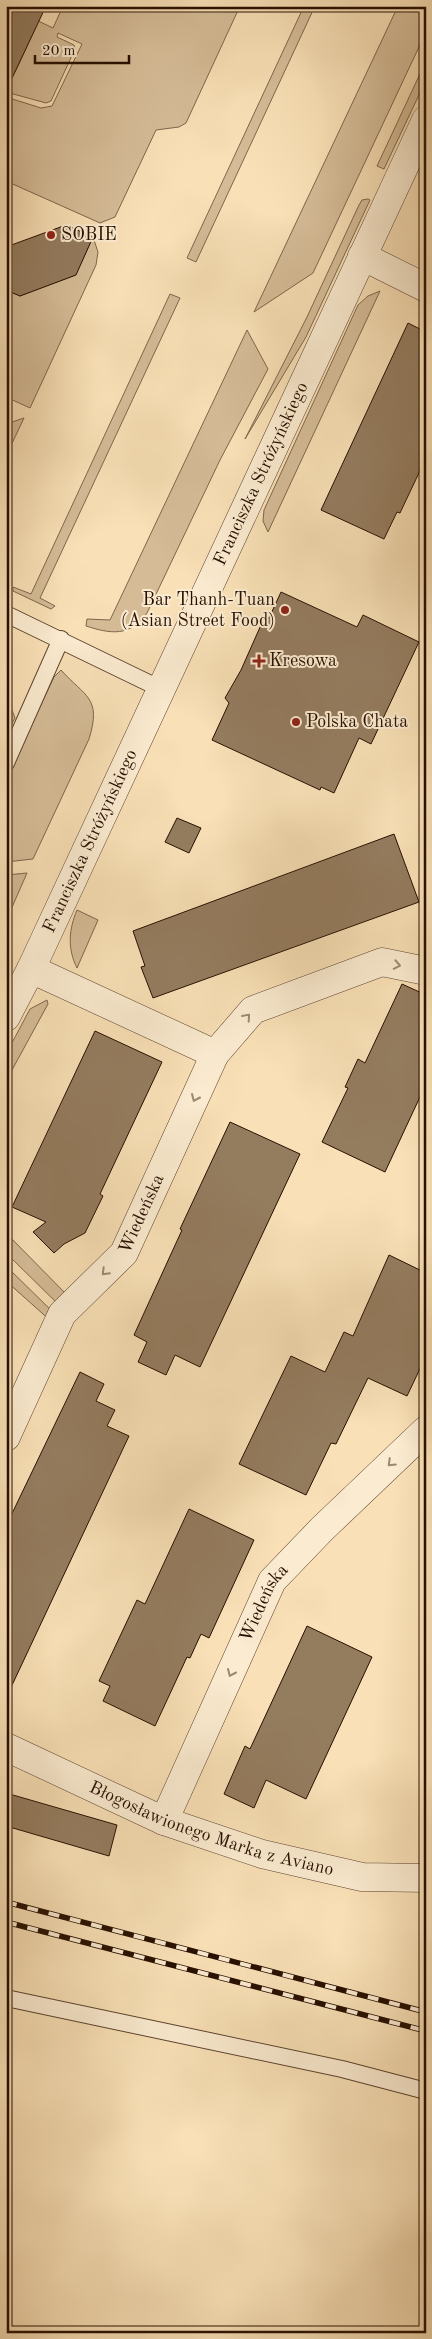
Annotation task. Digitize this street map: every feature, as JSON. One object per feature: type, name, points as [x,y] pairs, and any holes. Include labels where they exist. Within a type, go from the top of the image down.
[{"type":"street","name":"Franciszka Stróżyńskiego","points":[[6,1017],[31,969],[426,120]]},
{"type":"street","points":[[362,256],[426,288]]},
{"type":"street","name":"Wiedeńska","points":[[6,1437],[62,1314],[124,1253],[215,1054],[253,1010],[382,962],[426,971]]},
{"type":"street","points":[[31,969],[215,1054]]},
{"type":"street","name":"Wiedeńska","points":[[164,1821],[272,1581],[322,1529],[426,1430]]},
{"type":"street","name":"Błogosławionego Marka z Aviano","points":[[6,1747],[164,1821],[262,1854],[362,1877],[426,1878]]},
{"type":"lane","points":[[6,614],[161,689]]},
{"type":"lane","points":[[6,763],[61,639]]},
{"type":"lane","points":[[6,1998],[342,2069],[426,2091]]},
{"type":"shaded area","points":[[63,6],[240,6],[186,123],[179,127],[156,130],[115,217],[100,223],[6,181],[6,97],[41,108],[52,106],[82,44],[58,33],[57,37],[74,45],[75,49],[51,101],[46,103],[6,92],[6,68],[15,72],[35,29],[32,18],[53,28]]},
{"type":"shaded area","points":[[304,6],[315,6],[196,262],[187,258]]},
{"type":"shaded area","points":[[398,6],[426,6],[426,32],[313,273],[254,312]]},
{"type":"shaded area","points":[[426,61],[426,80],[384,169],[377,166]]},
{"type":"shaded area","points":[[362,200],[370,200],[306,337],[245,439],[307,317],[359,205]]},
{"type":"shaded area","points":[[93,237],[98,252],[96,265],[30,408],[6,397],[6,290],[20,296],[75,275]]},
{"type":"shaded area","points":[[380,291],[268,532],[263,521],[264,510],[358,305],[368,296]]},
{"type":"shaded area","points":[[170,294],[180,298],[40,598],[55,606],[51,609],[13,591],[13,587],[31,594]]},
{"type":"shaded area","points":[[247,330],[268,369],[220,460],[147,613],[134,626],[120,632],[104,631],[86,626],[87,619],[110,620]]},
{"type":"shaded area","points":[[24,418],[6,456],[6,424]]},
{"type":"shaded area","points":[[61,670],[84,693],[92,706],[93,725],[89,739],[33,859],[6,862],[6,779],[54,677]]},
{"type":"shaded area","points":[[12,710],[15,718],[6,734],[6,712]]},
{"type":"shaded area","points":[[27,873],[6,921],[6,875]]},
{"type":"shaded area","points":[[77,910],[98,920],[77,968],[70,946],[70,939],[72,924]]},
{"type":"shaded area","points":[[47,1000],[48,1004],[6,1081],[6,1054],[30,1009]]},
{"type":"shaded area","points":[[6,1233],[69,1297],[61,1307],[6,1253]]},
{"type":"shaded area","points":[[6,1266],[56,1315],[52,1322],[6,1281]]},
{"type":"building","points":[[6,6],[46,6],[6,91]]},
{"type":"building","points":[[66,225],[93,237],[76,275],[20,296],[6,290],[6,247]]},
{"type":"building","points":[[408,323],[426,332],[426,458],[400,513],[397,512],[384,539],[321,510]]},
{"type":"building","points":[[281,592],[357,627],[363,615],[419,642],[371,744],[359,738],[334,793],[321,787],[320,790],[212,740],[229,703],[225,698],[241,670],[265,616],[269,618]]},
{"type":"building","points":[[177,818],[201,828],[189,853],[165,842]]},
{"type":"building","points":[[394,834],[419,902],[153,998],[141,967],[145,966],[133,931]]},
{"type":"building","points":[[402,984],[426,995],[426,1084],[385,1172],[322,1142],[348,1088],[345,1087],[358,1059],[365,1063]]},
{"type":"building","points":[[95,1031],[162,1062],[100,1194],[103,1196],[85,1233],[64,1244],[54,1253],[33,1232],[46,1222],[12,1207]]},
{"type":"building","points":[[230,1122],[300,1154],[200,1367],[175,1355],[166,1375],[138,1362],[147,1342],[134,1335],[182,1230],[180,1229]]},
{"type":"building","points":[[389,1255],[426,1273],[426,1356],[407,1396],[368,1378],[336,1444],[331,1443],[306,1495],[239,1464],[291,1356],[325,1372],[344,1332],[353,1336]]},
{"type":"building","points":[[80,1372],[104,1384],[96,1401],[115,1410],[107,1426],[129,1436],[6,1698],[6,1526]]},
{"type":"building","points":[[189,1509],[254,1540],[209,1638],[201,1634],[190,1658],[187,1657],[155,1726],[103,1701],[110,1686],[99,1681],[137,1600],[145,1604]]},
{"type":"building","points":[[307,1626],[372,1657],[306,1799],[266,1780],[254,1808],[224,1794],[245,1746],[250,1749]]},
{"type":"building","points":[[6,1793],[117,1825],[109,1856],[6,1826]]},
{"type":"railway","points":[[6,1902],[426,2012]]},
{"type":"railway","points":[[6,1922],[426,2031]]},
{"type":"place","name":"SOBIE","points":[[51,235]]},
{"type":"place","name":"Bar Thanh-Tuan (Asian Street Food)","points":[[285,610]]},
{"type":"place","name":"Kresowa","points":[[259,661]]},
{"type":"place","name":"Polska Chata","points":[[296,722]]}]
